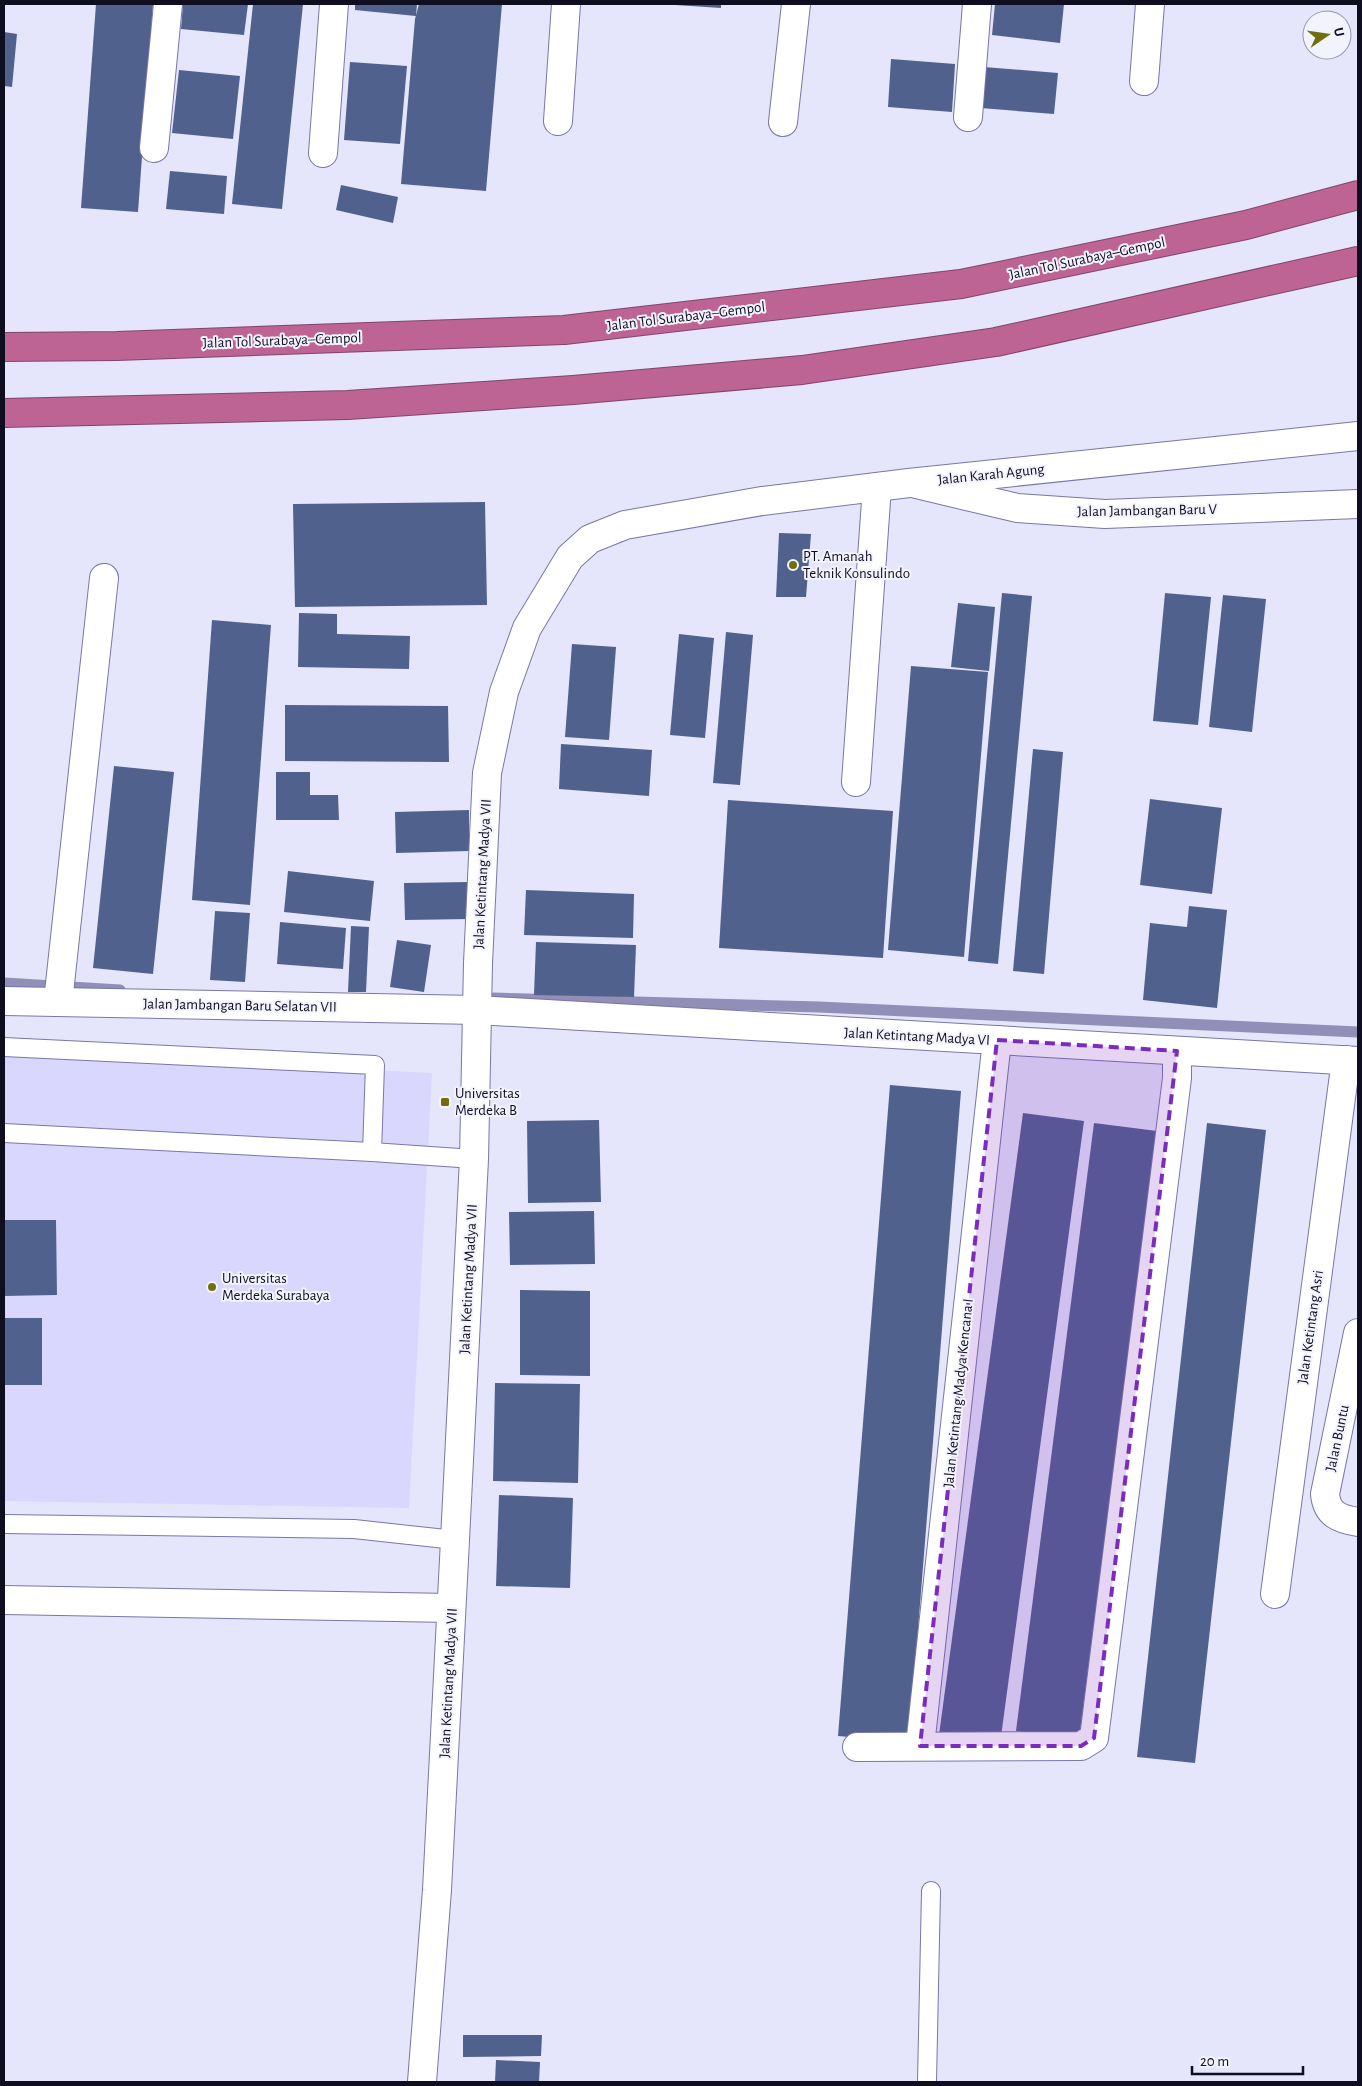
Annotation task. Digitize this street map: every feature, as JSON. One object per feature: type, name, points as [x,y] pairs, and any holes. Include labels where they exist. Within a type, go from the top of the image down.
[{"type":"highway","name":"Jalan Tol Surabaya–Gempol","points":[[4,347],[117,346],[564,330],[961,284],[1246,225],[1358,195]]},
{"type":"highway","points":[[4,413],[348,405],[573,390],[802,370],[996,342],[1358,261]]},
{"type":"street","points":[[154,148],[168,4]]},
{"type":"street","points":[[322,153],[334,4]]},
{"type":"street","points":[[558,121],[566,4]]},
{"type":"street","points":[[783,122],[796,4]]},
{"type":"street","points":[[968,117],[977,4]]},
{"type":"street","points":[[1144,81],[1150,4]]},
{"type":"street","name":"Jalan Karah Agung","points":[[625,525],[762,501],[876,487],[1358,436]]},
{"type":"street","name":"Jalan Jambangan Baru V","points":[[910,483],[1017,508],[1105,514],[1358,504]]},
{"type":"street","points":[[856,782],[876,487]]},
{"type":"street","name":"Jalan Ketintang Madya VII","points":[[422,2082],[437,1890],[474,1159],[478,963],[487,773],[504,692],[526,628],[570,557],[590,539],[625,525]]},
{"type":"street","points":[[60,984],[104,578]]},
{"type":"street","name":"Jalan Jambangan Baru Selatan VII","points":[[4,1001],[60,984],[477,1007]]},
{"type":"street","name":"Jalan Ketintang Madya VI","points":[[477,1007],[997,1040],[1352,1060]]},
{"type":"street","name":"Jalan Ketintang Madya Kencana I","points":[[920,1746],[997,1040]]},
{"type":"street","points":[[857,1747],[1081,1746],[1094,1738],[1177,1078],[1178,1050]]},
{"type":"street","name":"Jalan Ketintang Asri","points":[[1275,1594],[1352,1060]]},
{"type":"street","name":"Jalan Buntu","points":[[1358,1333],[1325,1494],[1328,1509],[1337,1518],[1358,1522]]},
{"type":"street","points":[[4,1600],[451,1608]]},
{"type":"lane","points":[[4,1046],[376,1065],[372,1152]]},
{"type":"lane","points":[[4,1134],[372,1152],[474,1159]]},
{"type":"lane","points":[[4,1524],[354,1528],[455,1540]]},
{"type":"lane","points":[[926,2082],[931,1891]]},
{"type":"highlighted area","points":[[997,1040],[1177,1051],[1094,1738],[1081,1746],[920,1746]]},
{"type":"shaded area","name":"Universitas Merdeka Surabaya","points":[[4,1052],[432,1073],[409,1508],[4,1501]]},
{"type":"building","points":[[96,4],[153,4],[138,212],[81,208]]},
{"type":"building","points":[[183,4],[248,4],[244,35],[181,29]]},
{"type":"building","points":[[253,4],[303,4],[282,209],[232,204]]},
{"type":"building","points":[[355,4],[417,4],[416,16],[355,10]]},
{"type":"building","points":[[419,4],[502,4],[486,191],[401,184],[415,19]]},
{"type":"building","points":[[660,4],[721,4],[721,8]]},
{"type":"building","points":[[995,4],[1064,4],[1060,43],[992,35]]},
{"type":"building","points":[[4,32],[17,34],[12,87],[4,86]]},
{"type":"building","points":[[891,59],[955,64],[952,112],[888,107]]},
{"type":"building","points":[[350,62],[407,66],[400,144],[344,140]]},
{"type":"building","points":[[984,67],[1058,73],[1054,114],[981,108]]},
{"type":"building","points":[[179,70],[240,76],[233,139],[172,133]]},
{"type":"building","points":[[170,171],[227,176],[224,214],[166,209]]},
{"type":"building","points":[[341,185],[398,197],[393,223],[336,210]]},
{"type":"building","points":[[485,502],[487,605],[295,607],[293,504]]},
{"type":"building","name":"PT. Amanah Teknik Konsulindo","points":[[779,533],[811,534],[806,597],[776,597]]},
{"type":"building","points":[[1002,593],[1032,596],[998,964],[968,961]]},
{"type":"building","points":[[1165,593],[1211,597],[1198,725],[1153,721]]},
{"type":"building","points":[[1223,595],[1266,599],[1252,732],[1209,727]]},
{"type":"building","points":[[958,603],[995,607],[989,671],[951,667]]},
{"type":"building","points":[[299,613],[337,614],[337,634],[410,636],[409,669],[298,667]]},
{"type":"building","points":[[212,620],[271,625],[250,905],[192,900]]},
{"type":"building","points":[[726,632],[753,635],[740,785],[713,783]]},
{"type":"building","points":[[679,634],[714,638],[705,738],[670,735]]},
{"type":"building","points":[[572,644],[616,647],[609,740],[565,737]]},
{"type":"building","points":[[911,666],[988,672],[964,957],[888,950]]},
{"type":"building","points":[[285,705],[448,706],[449,762],[285,761]]},
{"type":"building","points":[[561,744],[652,750],[649,796],[559,789]]},
{"type":"building","points":[[1033,749],[1063,752],[1044,974],[1013,971]]},
{"type":"building","points":[[114,766],[174,772],[153,974],[93,968]]},
{"type":"building","points":[[276,772],[310,772],[310,795],[338,795],[339,820],[276,820]]},
{"type":"building","points":[[1150,799],[1222,808],[1212,894],[1140,885]]},
{"type":"building","points":[[728,800],[893,811],[883,958],[719,948]]},
{"type":"building","points":[[469,810],[469,851],[396,853],[395,812]]},
{"type":"building","points":[[288,871],[374,881],[370,921],[284,912]]},
{"type":"building","points":[[470,882],[471,919],[405,920],[404,883]]},
{"type":"building","points":[[526,890],[634,894],[633,938],[524,935]]},
{"type":"building","points":[[1189,906],[1227,910],[1217,1008],[1143,1000],[1150,923],[1187,927]]},
{"type":"building","points":[[215,911],[250,913],[245,982],[210,980]]},
{"type":"building","points":[[280,922],[346,928],[343,969],[277,964]]},
{"type":"building","points":[[351,926],[369,927],[366,992],[348,992]]},
{"type":"building","points":[[397,940],[431,945],[424,992],[390,987]]},
{"type":"building","points":[[536,942],[636,945],[634,997],[534,995]]},
{"type":"building","points":[[890,1085],[961,1091],[909,1742],[838,1736]]},
{"type":"building","points":[[1023,1113],[1084,1121],[1000,1744],[939,1735]]},
{"type":"building","points":[[599,1120],[601,1202],[528,1203],[527,1121]]},
{"type":"building","points":[[1094,1123],[1157,1131],[1079,1739],[1016,1731]]},
{"type":"building","points":[[1207,1123],[1266,1130],[1195,1763],[1137,1757]]},
{"type":"building","points":[[594,1211],[595,1264],[510,1265],[509,1212]]},
{"type":"building","points":[[4,1220],[56,1220],[57,1295],[4,1296]]},
{"type":"building","points":[[520,1290],[590,1291],[590,1376],[520,1375]]},
{"type":"building","points":[[4,1318],[42,1318],[42,1385],[4,1385]]},
{"type":"building","points":[[495,1383],[580,1384],[578,1483],[493,1481]]},
{"type":"building","points":[[499,1495],[573,1498],[570,1588],[496,1586]]},
{"type":"building","points":[[463,2035],[542,2035],[541,2056],[463,2057]]},
{"type":"building","points":[[496,2060],[540,2062],[539,2082],[495,2082]]},
{"type":"waterway","points":[[4,983],[120,990]]},
{"type":"waterway","points":[[493,998],[819,1007],[1358,1032]]},
{"type":"place","name":"PT. Amanah Teknik Konsulindo","points":[[793,565]]},
{"type":"place","name":"Universitas Merdeka B","points":[[445,1102]]},
{"type":"place","name":"Universitas Merdeka Surabaya","points":[[212,1287]]}]
